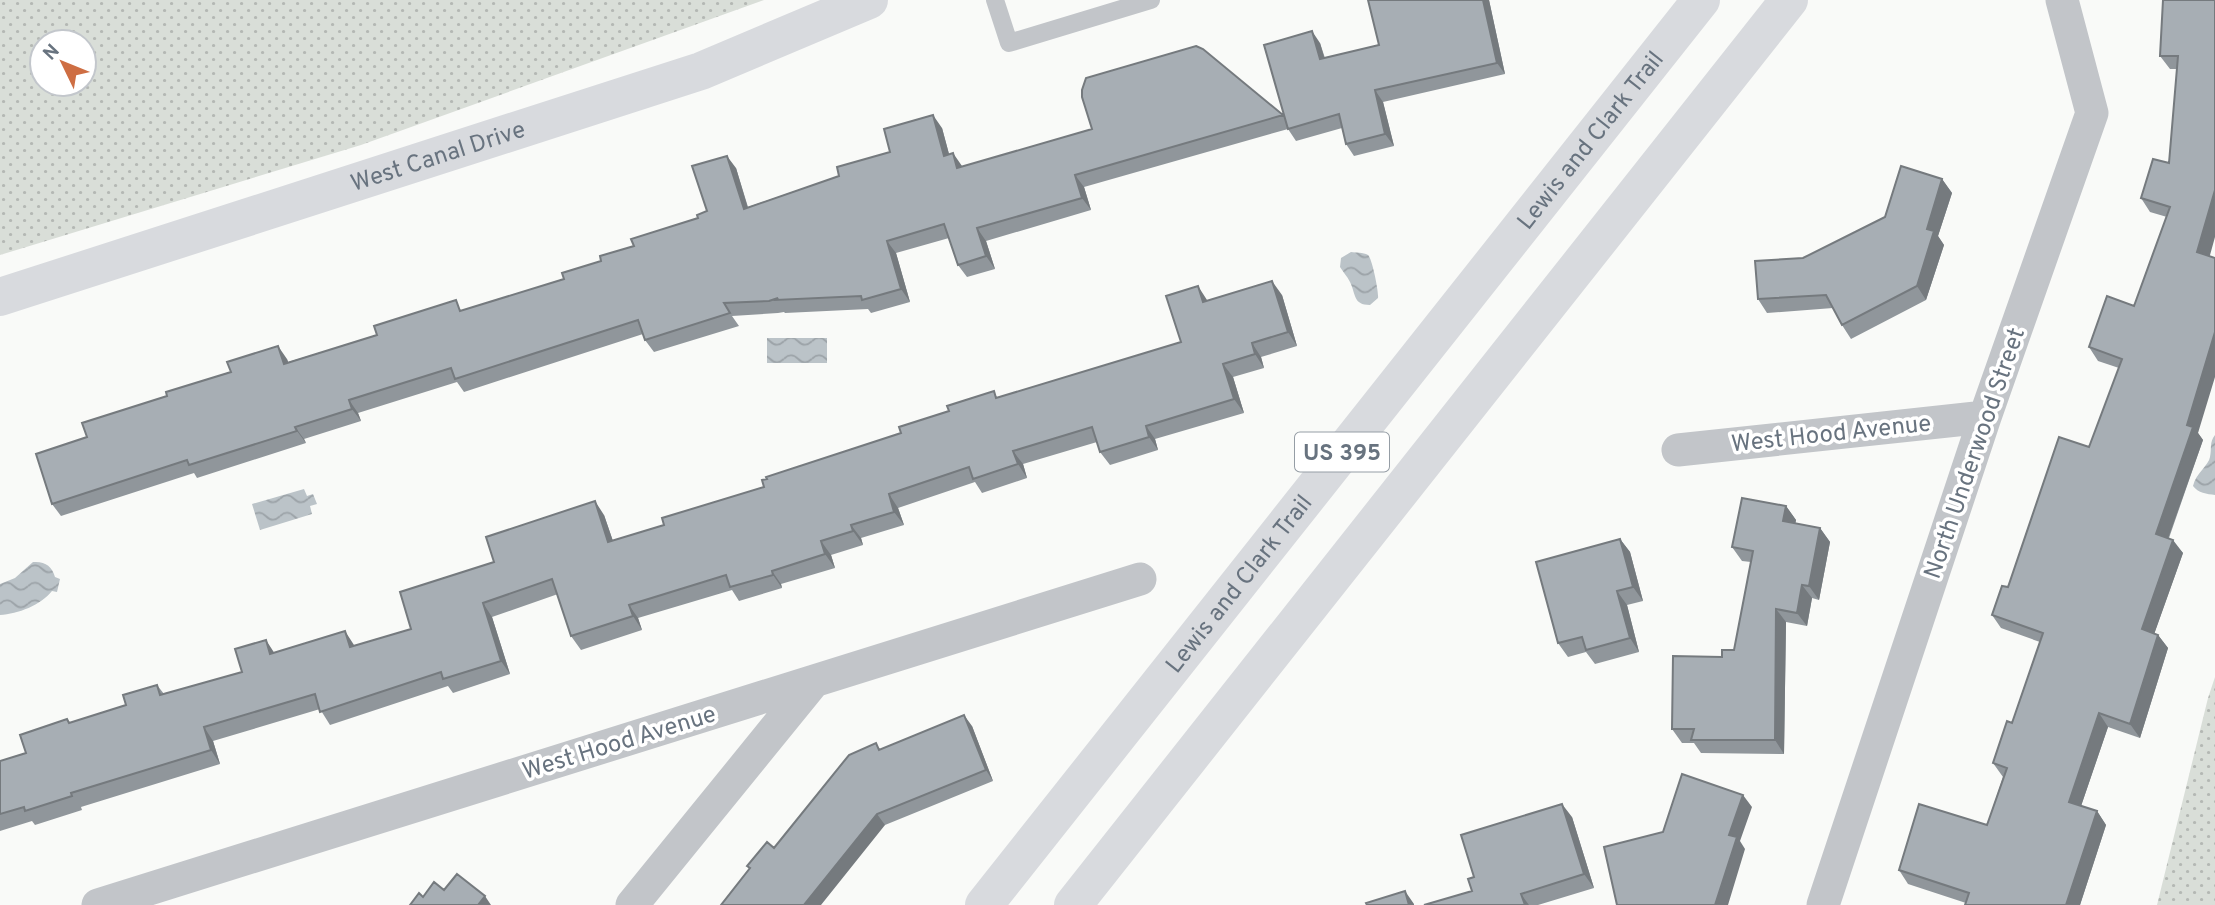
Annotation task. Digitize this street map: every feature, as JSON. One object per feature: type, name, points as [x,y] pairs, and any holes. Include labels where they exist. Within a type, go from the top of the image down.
[{"type":"main road","name":"West Canal Drive","points":[[0,297],[701,71],[869,0]]},
{"type":"main road","name":"Lewis and Clark Trail","points":[[984,905],[1701,0]]},
{"type":"main road","name":"US 395","points":[[1073,905],[1789,0]]},
{"type":"street","name":"North Underwood Street","points":[[1823,905],[1985,416],[2092,113],[2062,0]]},
{"type":"street","name":"West Hood Avenue","points":[[1678,450],[1985,416]]},
{"type":"street","name":"West Hood Avenue","points":[[98,905],[1140,579]]},
{"type":"street","points":[[632,905],[814,681]]},
{"type":"lane","points":[[995,0],[1009,43],[1151,0]]},
{"type":"shaded area","points":[[0,0],[764,0],[361,145],[0,255]]},
{"type":"shaded area","points":[[2215,677],[2215,905],[2157,905],[2208,698]]},
{"type":"water","points":[[1351,252],[1368,255],[1371,262],[1378,298],[1370,305],[1358,301],[1340,267],[1341,258]]},
{"type":"water","points":[[767,338],[827,338],[827,363],[767,363]]},
{"type":"water","points":[[2215,435],[2215,495],[2200,492],[2193,486],[2209,460]]},
{"type":"water","points":[[304,489],[307,496],[313,494],[317,504],[310,506],[312,514],[260,530],[252,504]]},
{"type":"water","points":[[33,562],[47,565],[55,577],[60,579],[57,592],[52,591],[29,608],[0,615],[0,584],[15,578]]},
{"type":"building","points":[[1368,0],[1483,0],[1497,63],[1375,90],[1385,134],[1346,144],[1339,114],[1288,129],[1264,45],[1312,31],[1320,59],[1379,45]]},
{"type":"building","points":[[2163,0],[2215,0],[2215,190],[2197,252],[2215,258],[2215,332],[2187,425],[2193,427],[2156,534],[2173,540],[2142,629],[2158,635],[2130,724],[2099,713],[2069,802],[2097,811],[2066,905],[1965,905],[1969,893],[1899,870],[1919,804],[1987,825],[2007,768],[1993,763],[2007,721],[2012,723],[2043,633],[1992,615],[2002,586],[2008,587],[2059,437],[2089,447],[2122,359],[2089,347],[2107,296],[2134,306],[2170,207],[2141,198],[2153,159],[2169,163],[2178,56],[2160,56]]},
{"type":"building","points":[[1196,46],[1283,115],[1075,175],[1082,198],[977,228],[986,256],[958,265],[944,224],[887,241],[901,289],[862,300],[861,296],[776,300],[778,298],[769,301],[724,303],[730,313],[645,340],[638,320],[455,379],[451,368],[349,400],[352,409],[295,427],[297,431],[189,465],[187,460],[52,504],[36,454],[87,437],[82,423],[167,396],[166,392],[231,372],[227,362],[278,346],[284,364],[377,335],[374,326],[456,300],[460,311],[564,279],[562,273],[601,261],[600,256],[634,246],[631,239],[698,218],[697,215],[707,211],[692,166],[727,156],[744,209],[839,176],[837,167],[890,152],[884,129],[933,115],[944,156],[953,153],[957,168],[1092,129],[1082,97],[1086,78]]},
{"type":"building","points":[[1901,166],[1942,179],[1927,229],[1934,231],[1917,286],[1842,325],[1826,295],[1758,299],[1755,261],[1803,258],[1885,217]]},
{"type":"building","points":[[1272,281],[1288,332],[1252,343],[1255,354],[1223,364],[1234,399],[1146,426],[1149,437],[1100,452],[1092,427],[1013,451],[1018,464],[973,479],[969,467],[889,494],[894,512],[851,525],[853,531],[821,541],[825,554],[772,571],[773,575],[730,587],[726,575],[629,605],[633,616],[571,636],[552,579],[483,603],[501,661],[443,679],[441,672],[320,712],[315,694],[204,727],[211,750],[71,793],[72,796],[25,811],[24,807],[0,814],[0,761],[26,753],[20,735],[67,719],[69,723],[126,705],[123,695],[157,685],[160,695],[242,672],[235,649],[266,640],[270,654],[345,631],[350,647],[411,629],[400,592],[494,562],[486,537],[595,501],[608,542],[664,525],[662,518],[764,487],[762,480],[767,479],[766,477],[901,433],[899,427],[949,411],[947,406],[994,391],[996,398],[1181,342],[1166,296],[1198,286],[1203,302]]},
{"type":"building","points":[[1742,498],[1786,506],[1783,521],[1820,528],[1809,586],[1802,585],[1797,613],[1776,609],[1775,740],[1691,740],[1694,729],[1672,729],[1673,656],[1722,657],[1722,650],[1734,650],[1753,551],[1732,547]]},
{"type":"building","points":[[1620,539],[1633,587],[1617,591],[1630,638],[1586,650],[1582,637],[1558,643],[1536,562]]},
{"type":"building","points":[[964,715],[986,770],[877,814],[804,905],[721,905],[767,842],[774,848],[849,755],[876,743],[879,750]]},
{"type":"building","points":[[1682,774],[1743,795],[1729,835],[1737,837],[1715,905],[1617,905],[1604,847],[1663,832]]},
{"type":"building","points":[[1562,804],[1584,874],[1521,894],[1525,905],[1424,905],[1472,891],[1468,879],[1474,877],[1461,835]]},
{"type":"building","points":[[457,874],[485,896],[478,905],[410,905],[419,893],[423,897],[434,882],[444,890]]},
{"type":"building","points":[[1405,891],[1409,905],[1366,903]]}]
